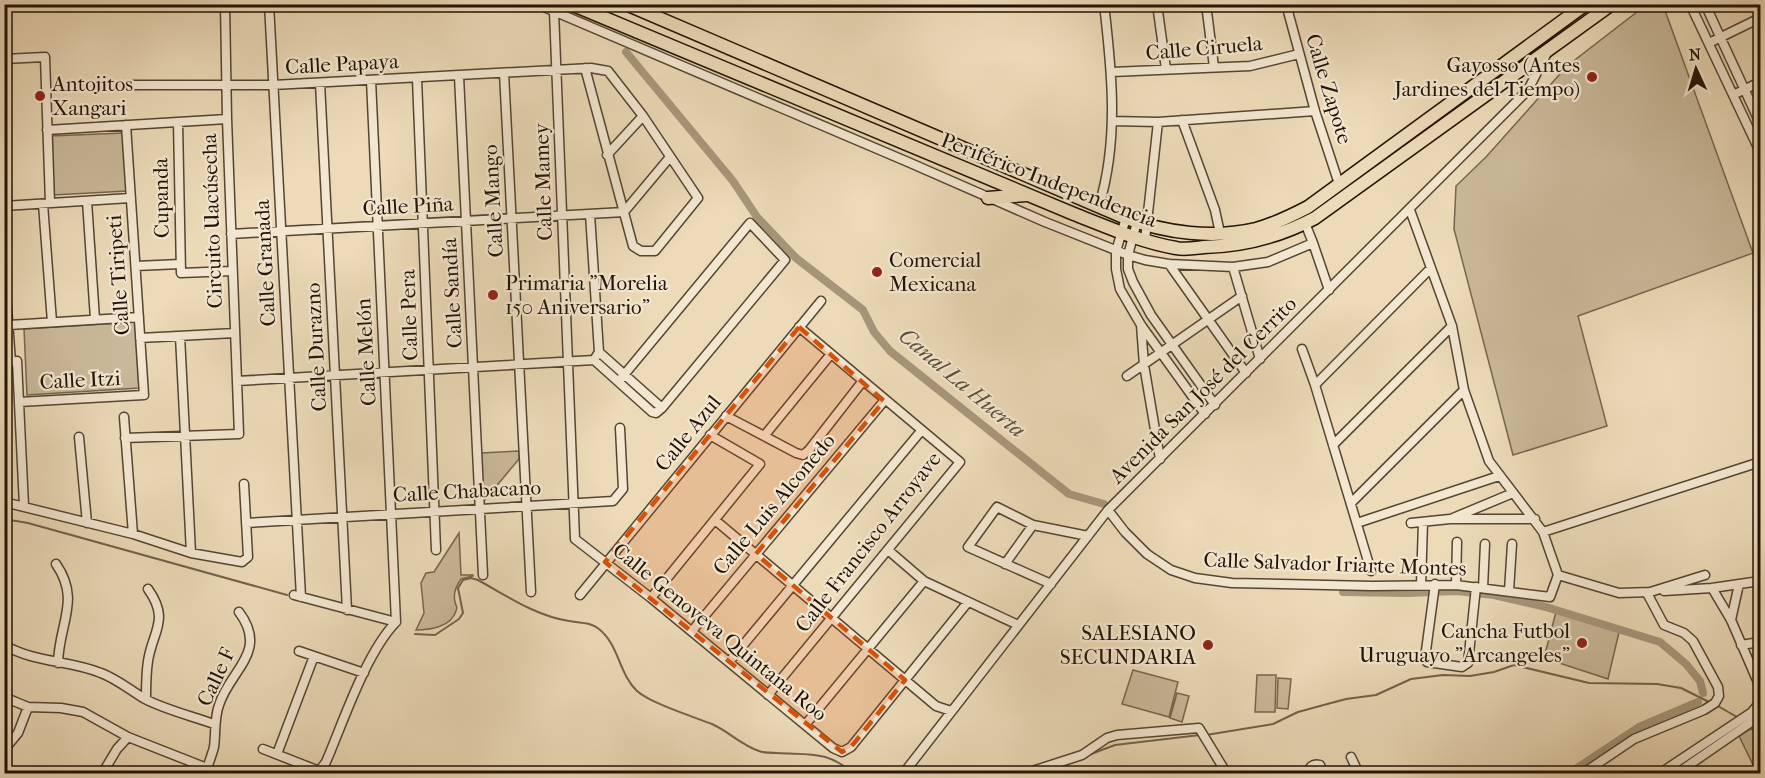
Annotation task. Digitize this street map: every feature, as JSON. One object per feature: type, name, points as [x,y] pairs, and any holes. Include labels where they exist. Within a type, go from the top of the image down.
[{"type":"highway","name":"Periférico Independencia","points":[[626,4],[1137,222],[1178,232],[1220,233],[1255,229],[1283,220],[1308,207],[1586,4]]},
{"type":"highway","name":"Periférico Independencia","points":[[585,7],[1027,195],[1133,237],[1178,249],[1257,242],[1315,218],[1612,4]]},
{"type":"highway","points":[[988,198],[1027,195]]},
{"type":"street","points":[[225,4],[227,119]]},
{"type":"street","name":"Calle Granada","points":[[269,4],[298,596],[347,610]]},
{"type":"street","points":[[537,4],[555,8],[966,189],[1128,255],[1168,264],[1233,267],[1268,262],[1313,243]]},
{"type":"street","points":[[1099,206],[1108,172],[1112,121],[1112,72],[1104,4]]},
{"type":"street","points":[[1156,4],[1166,69]]},
{"type":"street","points":[[1206,4],[1214,67]]},
{"type":"street","name":"Calle Zapote","points":[[1286,4],[1315,111],[1339,184]]},
{"type":"street","points":[[1690,4],[1760,148]]},
{"type":"street","points":[[1705,4],[1761,123]]},
{"type":"street","name":"Calle Mamey","points":[[555,8],[576,538]]},
{"type":"street","points":[[1708,42],[1761,18]]},
{"type":"street","name":"Avenida San José del Cerrito","points":[[903,774],[1108,510],[1528,90],[1548,51]]},
{"type":"street","name":"Calle Ciruela","points":[[1112,72],[1250,66],[1299,54]]},
{"type":"street","points":[[4,59],[45,57],[46,203],[52,322]]},
{"type":"street","points":[[585,68],[608,71],[698,198],[655,251],[641,252],[633,246],[585,68]]},
{"type":"street","name":"Calle Papaya","points":[[130,85],[273,85],[417,79],[585,68]]},
{"type":"street","name":"Calle Mango","points":[[504,73],[531,592]]},
{"type":"street","name":"Calle Sandía","points":[[459,76],[483,575]]},
{"type":"street","name":"Calle Pera","points":[[417,79],[436,550]]},
{"type":"street","name":"Calle Melón","points":[[371,80],[396,622]]},
{"type":"street","points":[[1733,95],[1761,82]]},
{"type":"street","name":"Calle Durazno","points":[[320,83],[347,610]]},
{"type":"street","points":[[1112,121],[1158,122],[1315,111]]},
{"type":"street","points":[[608,155],[642,116]]},
{"type":"street","name":"Circuito Uacúsecha","points":[[47,130],[227,119],[239,434],[186,436]]},
{"type":"street","points":[[1182,120],[1215,210],[1220,233]]},
{"type":"street","name":"Cupanda","points":[[178,122],[181,269]]},
{"type":"street","points":[[1158,122],[1128,255],[1128,269],[1151,315],[1215,405]]},
{"type":"street","points":[[126,125],[130,198]]},
{"type":"street","points":[[901,159],[907,145]]},
{"type":"street","points":[[624,212],[670,157]]},
{"type":"street","name":"Calle Tiripeti","points":[[4,206],[130,198],[144,395]]},
{"type":"street","points":[[87,201],[95,319]]},
{"type":"street","points":[[1410,210],[1452,326],[1464,390],[1489,461],[1543,532],[1558,575],[1619,593],[1712,588],[1761,581]]},
{"type":"street","name":"Calle Piña","points":[[231,234],[624,212]]},
{"type":"street","points":[[590,214],[597,356],[622,378],[662,408],[785,260],[750,223],[622,378]]},
{"type":"street","points":[[1116,251],[1133,237],[1137,222]]},
{"type":"street","points":[[1305,223],[1329,290]]},
{"type":"street","points":[[1116,251],[1116,269],[1120,289],[1141,325],[1205,414]]},
{"type":"street","points":[[1168,264],[1246,373]]},
{"type":"street","points":[[136,266],[232,271]]},
{"type":"street","points":[[4,267],[9,325],[8,362],[16,361],[24,506]]},
{"type":"street","points":[[1233,267],[1260,359]]},
{"type":"street","points":[[1315,385],[1431,268]]},
{"type":"street","points":[[1127,376],[1242,296]]},
{"type":"street","name":"Calle Azul","points":[[580,595],[821,301]]},
{"type":"street","points":[[9,325],[139,317]]},
{"type":"street","points":[[1141,325],[1144,365],[1160,459]]},
{"type":"street","points":[[1333,445],[1441,334],[1452,326]]},
{"type":"street","name":"Calle Francisco Arroyave","points":[[768,695],[960,462],[799,327]]},
{"type":"street","points":[[140,338],[235,333]]},
{"type":"street","points":[[180,336],[191,553]]},
{"type":"street","points":[[1302,349],[1371,571]]},
{"type":"street","points":[[764,436],[831,354]]},
{"type":"street","points":[[237,381],[520,365],[597,356]]},
{"type":"street","points":[[726,416],[796,453],[803,454],[809,450],[862,382]]},
{"type":"street","points":[[1351,504],[1464,390]]},
{"type":"street","name":"Calle Itzi","points":[[19,402],[144,395]]},
{"type":"street","name":"Calle Luis Alconedo","points":[[692,631],[884,400]]},
{"type":"street","points":[[124,417],[133,534]]},
{"type":"street","name":"Calle Chabacano","points":[[246,523],[613,501],[623,489],[620,428]]},
{"type":"street","points":[[729,663],[921,431]]},
{"type":"street","points":[[651,598],[760,464],[710,435]]},
{"type":"street","points":[[125,438],[186,436]]},
{"type":"street","points":[[79,437],[87,523]]},
{"type":"street","points":[[1543,532],[1761,462]]},
{"type":"street","points":[[1357,523],[1499,476]]},
{"type":"street","points":[[4,502],[133,534],[191,553],[242,562],[248,557],[244,484]]},
{"type":"street","points":[[1450,519],[1513,493]]},
{"type":"street","points":[[1051,584],[968,547],[997,507],[1034,525],[1088,536]]},
{"type":"street","name":"Calle Salvador Iriarte Montes","points":[[1108,510],[1125,532],[1148,554],[1171,570],[1195,578],[1232,583],[1456,585],[1478,590],[1509,591],[1550,597],[1558,575]]},
{"type":"street","points":[[1411,523],[1450,519],[1535,519]]},
{"type":"street","points":[[715,520],[936,706],[951,711]]},
{"type":"street","points":[[1421,585],[1423,522]]},
{"type":"street","points":[[1005,564],[1034,525]]},
{"type":"street","name":"Calle Genoveva Quintana Roo","points":[[576,538],[833,748],[842,752],[851,747],[905,680]]},
{"type":"street","points":[[1456,585],[1457,542]]},
{"type":"street","points":[[1434,586],[1425,658],[1428,662],[1462,667],[1468,663],[1485,544]]},
{"type":"street","points":[[1509,591],[1512,544]]},
{"type":"street","points":[[888,550],[924,581],[1018,625]]},
{"type":"street","points":[[56,564],[65,578],[68,591],[68,605],[58,644],[58,663]]},
{"type":"street","points":[[1647,593],[1705,575]]},
{"type":"street","points":[[805,725],[924,581]]},
{"type":"street","points":[[1731,620],[1739,584]]},
{"type":"street","points":[[1712,588],[1731,620],[1761,687]]},
{"type":"street","points":[[146,699],[148,658],[158,628],[159,616],[157,601],[148,589]]},
{"type":"street","points":[[1582,774],[1634,739],[1712,705],[1719,696],[1718,687],[1693,641],[1684,633],[1665,625],[1647,593]]},
{"type":"street","points":[[905,680],[968,602]]},
{"type":"street","points":[[263,749],[321,773],[364,674],[385,634],[396,622],[347,610]]},
{"type":"street","name":"Calle F","points":[[206,771],[214,746],[214,724],[219,703],[243,664],[249,649],[248,624],[239,612]]},
{"type":"street","points":[[1741,645],[1761,642]]},
{"type":"street","points":[[4,645],[21,654],[102,673],[146,699],[214,724]]},
{"type":"street","points":[[299,651],[364,674]]},
{"type":"street","points":[[277,754],[314,656]]},
{"type":"street","points":[[4,697],[28,707],[61,708],[83,712],[128,737],[206,771]]},
{"type":"street","points":[[1676,774],[1743,723],[1761,702]]},
{"type":"street","points":[[936,706],[942,723]]},
{"type":"street","points":[[4,750],[18,733],[28,707]]},
{"type":"street","points":[[1659,774],[1743,723],[1761,716]]},
{"type":"street","points":[[1023,774],[1082,755],[1107,738],[1117,735],[1200,730],[1227,774]]},
{"type":"street","points":[[102,774],[117,748],[128,737]]},
{"type":"street","points":[[1351,757],[1359,774]]},
{"type":"street","points":[[1307,774],[1314,764],[1320,765],[1323,774]]},
{"type":"highlighted area","points":[[799,327],[884,401],[756,554],[905,680],[851,747],[842,752],[605,562]]},
{"type":"shaded area","points":[[1646,5],[1663,5],[1753,253],[1578,316],[1607,426],[1513,455],[1454,229],[1456,186],[1486,157],[1567,66]]},
{"type":"shaded area","points":[[124,133],[127,191],[53,195],[50,136]]},
{"type":"shaded area","points":[[135,322],[139,388],[27,395],[24,329]]},
{"type":"shaded area","points":[[519,451],[519,459],[483,502],[481,453]]},
{"type":"shaded area","points":[[459,533],[461,575],[473,576],[461,579],[458,584],[454,596],[457,609],[450,621],[433,628],[416,630],[424,613],[421,583],[426,573],[434,572]]},
{"type":"shaded area","name":"Cancha Futbol Uruguayo \"Arcangeles\"","points":[[1557,608],[1620,628],[1608,679],[1544,658]]},
{"type":"shaded area","points":[[1133,670],[1178,682],[1169,717],[1122,704]]},
{"type":"shaded area","points":[[1257,675],[1276,675],[1275,712],[1255,712]]},
{"type":"shaded area","points":[[1278,678],[1291,679],[1288,709],[1277,708]]},
{"type":"shaded area","points":[[1177,693],[1189,696],[1182,722],[1170,718]]},
{"type":"shaded area","points":[[1760,723],[1760,773],[1757,773],[1739,736]]},
{"type":"waterway","name":"Canal La Huerta","points":[[626,52],[733,181],[757,217],[796,258],[863,310],[874,332],[890,351],[1069,494],[1104,504]]},
{"type":"waterway","points":[[4,519],[28,523],[287,595]]},
{"type":"waterway","points":[[415,634],[435,635],[459,619],[463,613],[458,588],[463,580],[471,578],[478,580],[545,615],[596,627],[611,643],[626,676],[643,696],[712,724],[759,751],[827,757],[853,774]]},
{"type":"waterway","name":"Canal La Huerta","points":[[1343,592],[1456,591],[1494,595],[1546,607],[1660,642],[1686,664],[1700,681],[1703,693]]},
{"type":"waterway","points":[[1206,735],[1273,724],[1298,712],[1346,699],[1376,695],[1411,679],[1443,675],[1470,676],[1494,672],[1514,665],[1589,683],[1657,684],[1681,688],[1711,703]]},
{"type":"waterway","name":"Canal La Huerta","points":[[1568,774],[1639,727],[1698,702]]},
{"type":"waterway","points":[[1716,705],[1737,717]]},
{"type":"waterway","points":[[1749,727],[1760,736]]},
{"type":"waterway","points":[[1091,754],[1115,745],[1200,735]]},
{"type":"waterway","points":[[1047,774],[1075,761]]},
{"type":"place","name":"Gayosso (Antes Jardines del Tiempo)","points":[[1592,77]]},
{"type":"place","name":"Antojitos Xangari","points":[[40,96]]},
{"type":"place","name":"Comercial Mexicana","points":[[877,272]]},
{"type":"place","name":"Primaria \"Morelia 150 Aniversario\"","points":[[493,295]]},
{"type":"place","name":"Cancha Futbol Uruguayo \"Arcangeles\"","points":[[1582,643]]},
{"type":"place","name":"SALESIANO SECUNDARIA","points":[[1208,645]]}]
